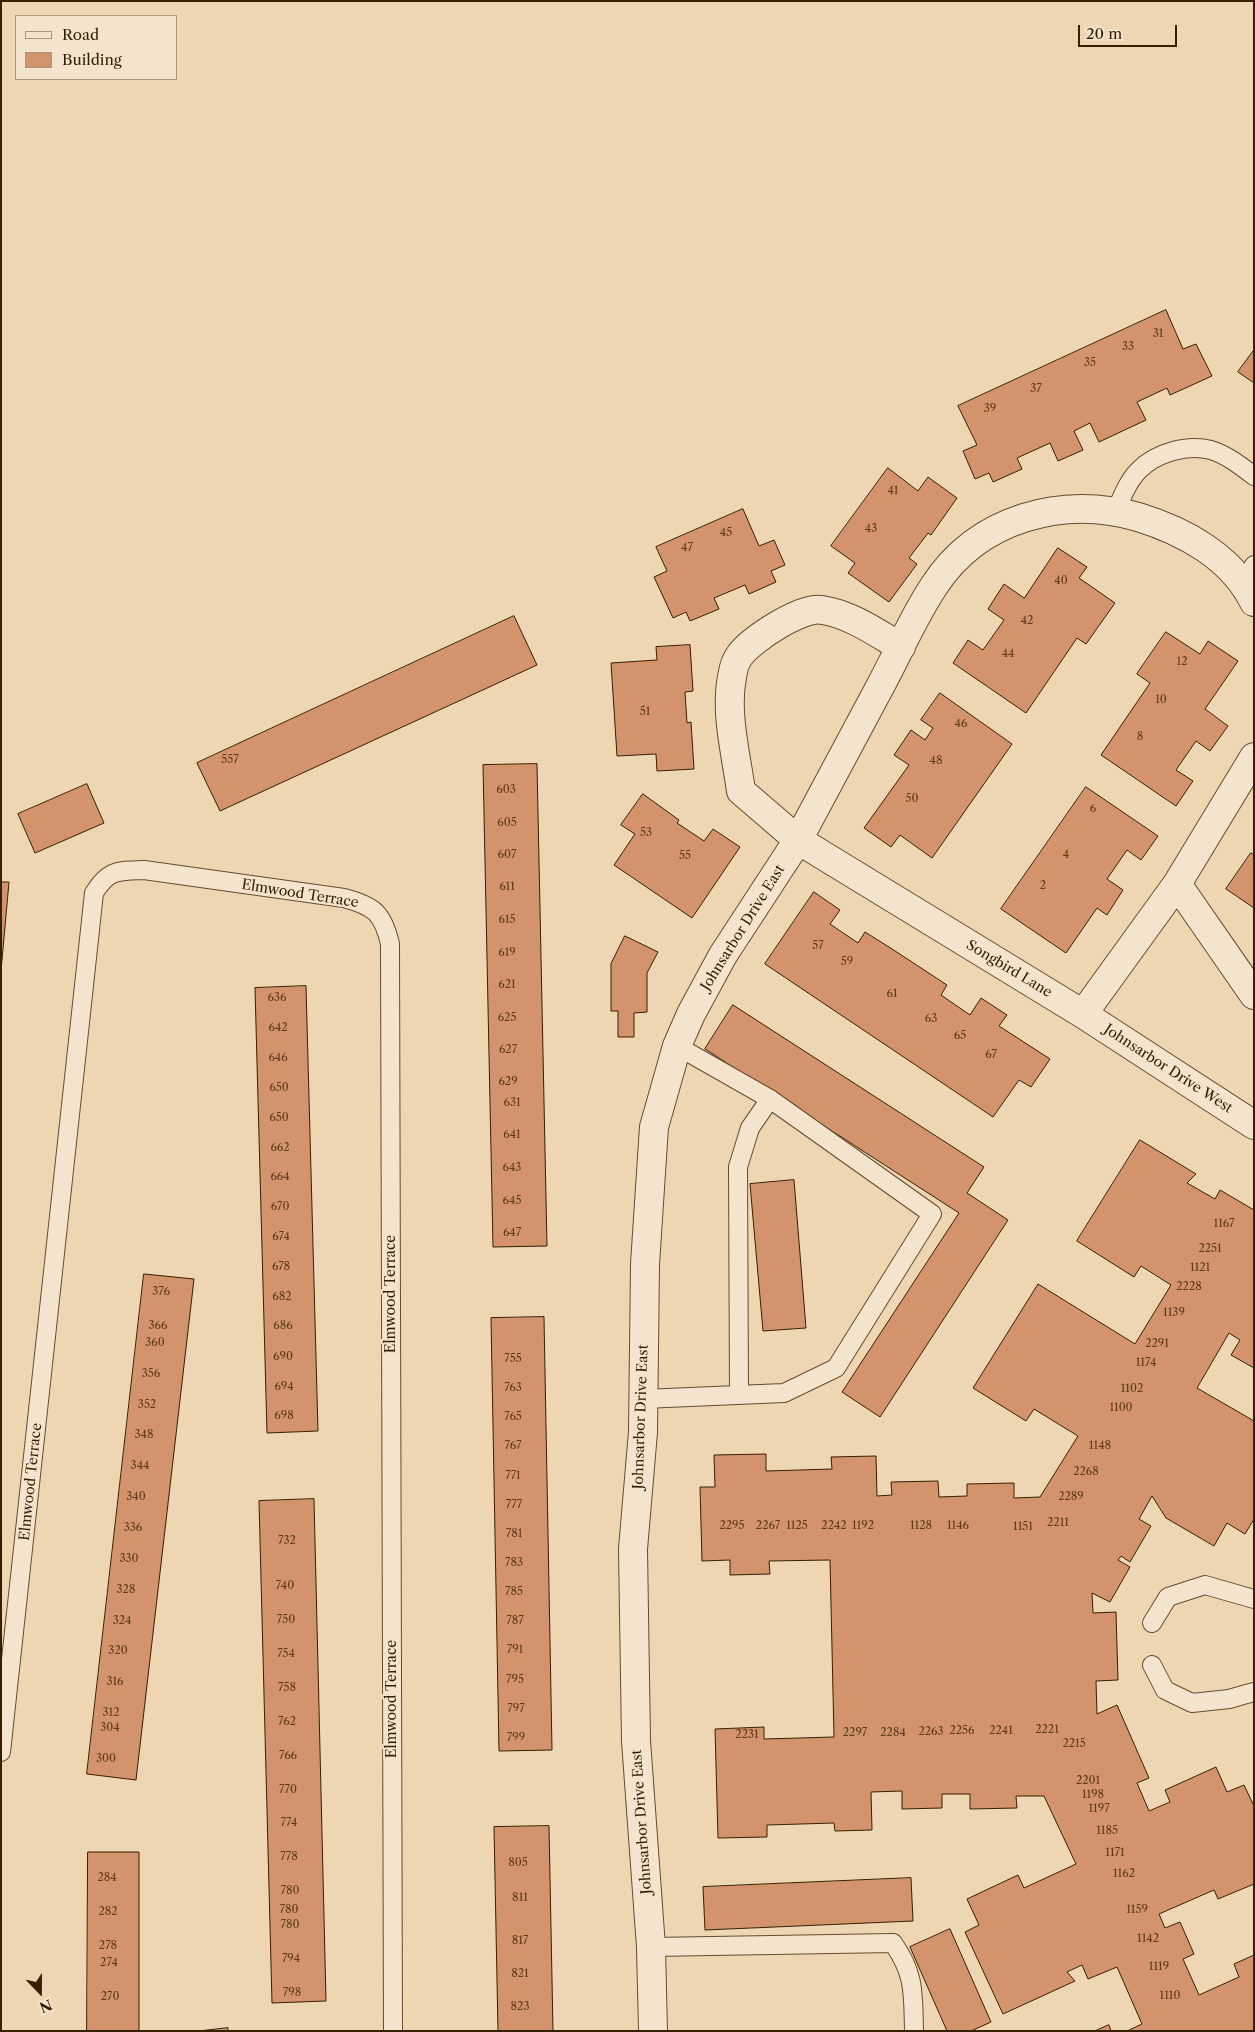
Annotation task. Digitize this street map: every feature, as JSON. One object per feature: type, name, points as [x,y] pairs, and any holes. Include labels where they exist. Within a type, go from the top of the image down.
[{"type":"street","points":[[798,840],[934,586],[958,557],[978,540],[1010,522],[1059,509],[1090,508],[1116,511],[1142,519],[1200,545],[1251,583]]},
{"type":"street","name":"Songbird Lane","points":[[901,647],[856,622],[820,609],[794,616],[754,641],[739,657],[732,675],[730,695],[741,790],[798,840],[1083,1014]]},
{"type":"street","points":[[1083,1014],[1177,884],[1254,757]]},
{"type":"street","name":"Johnsarbor Drive East","points":[[652,2031],[651,1947],[636,1741],[633,1559],[643,1399],[645,1264],[654,1127],[677,1046],[691,1014],[723,955],[798,840]]},
{"type":"street","points":[[1177,884],[1254,996]]},
{"type":"street","name":"Johnsarbor Drive West","points":[[1083,1014],[1254,1124]]},
{"type":"lane","points":[[1116,511],[1124,492],[1138,471],[1158,456],[1184,448],[1210,450],[1235,462],[1254,476]]},
{"type":"lane","name":"Elmwood Terrace","points":[[1,1752],[94,893],[104,878],[121,871],[144,870],[344,898],[365,904],[378,912],[386,926],[390,944],[393,2031]]},
{"type":"lane","points":[[643,1399],[784,1393],[836,1368],[932,1214],[770,1099],[677,1046]]},
{"type":"lane","points":[[739,1395],[738,1167],[750,1128],[770,1099]]},
{"type":"lane","points":[[1152,1623],[1168,1597],[1205,1585],[1254,1599]]},
{"type":"lane","points":[[1152,1665],[1165,1690],[1192,1703],[1229,1699],[1254,1692]]},
{"type":"lane","points":[[651,1947],[893,1942],[906,1961],[913,1984],[914,2031]]},
{"type":"building","points":[[1166,310],[1183,349],[1196,344],[1212,376],[1170,395],[1167,388],[1137,402],[1146,420],[1099,442],[1090,423],[1074,431],[1083,450],[1058,461],[1050,443],[1017,458],[1022,469],[993,482],[989,473],[975,479],[963,451],[977,445],[958,406]]},
{"type":"building","points":[[1254,350],[1254,383],[1238,372]]},
{"type":"building","points":[[888,468],[918,491],[928,477],[957,498],[931,535],[928,533],[909,558],[917,564],[889,602],[848,573],[855,563],[831,546]]},
{"type":"building","points":[[743,509],[759,546],[774,540],[785,565],[771,571],[776,582],[749,594],[745,585],[714,598],[719,609],[690,621],[686,612],[673,618],[654,577],[667,571],[656,547]]},
{"type":"building","points":[[1058,548],[1087,567],[1079,578],[1115,603],[1086,644],[1077,638],[1026,713],[953,663],[968,640],[983,650],[1004,620],[988,609],[1004,584],[1024,598]]},
{"type":"building","points":[[514,616],[537,665],[220,811],[197,763]]},
{"type":"building","points":[[1166,632],[1200,654],[1208,641],[1238,661],[1205,709],[1228,726],[1210,751],[1196,741],[1176,770],[1193,781],[1176,806],[1101,755],[1150,683],[1137,674]]},
{"type":"building","points":[[690,645],[693,691],[685,692],[687,723],[691,722],[694,769],[657,771],[656,754],[617,756],[611,663],[657,660],[656,647]]},
{"type":"building","points":[[940,693],[1012,744],[932,858],[900,835],[891,847],[864,828],[909,765],[894,755],[911,730],[925,740],[933,728],[921,720]]},
{"type":"building","points":[[537,764],[547,1246],[493,1247],[483,765]]},
{"type":"building","points":[[87,784],[104,823],[35,853],[18,814]]},
{"type":"building","points":[[1086,787],[1158,836],[1141,860],[1127,850],[1107,879],[1123,890],[1107,915],[1097,908],[1066,953],[1001,909]]},
{"type":"building","points":[[643,794],[679,820],[677,823],[704,841],[713,829],[740,847],[692,918],[614,865],[635,834],[621,825]]},
{"type":"building","points":[[1251,853],[1254,855],[1254,908],[1226,889]]},
{"type":"building","points":[[1,882],[9,882],[1,971]]},
{"type":"building","points":[[814,892],[840,910],[830,924],[858,943],[865,932],[889,947],[947,985],[941,995],[970,1015],[981,998],[1007,1015],[999,1026],[1050,1059],[1031,1087],[1019,1080],[993,1117],[765,964]]},
{"type":"building","points":[[625,936],[658,952],[647,973],[647,1012],[634,1013],[634,1037],[618,1037],[618,1011],[611,1011],[611,964]]},
{"type":"building","points":[[306,986],[318,1431],[267,1433],[255,988]]},
{"type":"building","points":[[733,1005],[984,1167],[967,1193],[1008,1220],[880,1417],[842,1392],[959,1213],[705,1049]]},
{"type":"building","points":[[1140,1140],[1196,1174],[1187,1183],[1215,1199],[1220,1190],[1254,1210],[1254,1368],[1231,1355],[1240,1340],[1229,1333],[1197,1388],[1254,1421],[1254,1519],[1245,1534],[1227,1523],[1214,1546],[1166,1518],[1152,1496],[1139,1519],[1151,1526],[1130,1562],[1121,1556],[1118,1560],[1130,1567],[1110,1602],[1092,1593],[1093,1613],[1116,1612],[1118,1680],[1096,1681],[1097,1714],[1117,1705],[1149,1778],[1137,1783],[1149,1811],[1170,1802],[1165,1790],[1216,1767],[1227,1792],[1244,1785],[1254,1806],[1254,1884],[1218,1899],[1214,1890],[1159,1914],[1165,1928],[1180,1922],[1194,1954],[1183,1959],[1199,1995],[1239,1977],[1234,1964],[1254,1955],[1254,2031],[1127,2031],[1142,2024],[1117,1967],[1088,1979],[1082,1965],[1067,1972],[1075,1981],[1003,2014],[965,1932],[979,1925],[967,1899],[1018,1875],[1024,1888],[1076,1864],[1044,1796],[1016,1796],[1017,1808],[970,1809],[970,1794],[942,1794],[942,1808],[902,1809],[902,1791],[871,1792],[872,1830],[835,1831],[834,1823],[767,1825],[767,1837],[718,1838],[715,1729],[764,1727],[764,1739],[834,1737],[830,1560],[769,1561],[770,1574],[730,1575],[730,1560],[702,1561],[700,1487],[715,1487],[714,1455],[766,1454],[766,1471],[832,1469],[831,1457],[876,1456],[877,1496],[892,1495],[891,1482],[938,1481],[939,1497],[967,1496],[967,1484],[1014,1483],[1014,1498],[1040,1497],[1078,1436],[1034,1409],[1026,1421],[973,1388],[1038,1284],[1135,1344],[1171,1285],[1141,1266],[1134,1277],[1077,1241]]},
{"type":"building","points":[[794,1180],[806,1328],[763,1331],[750,1184]]},
{"type":"building","points":[[144,1274],[194,1279],[136,1780],[87,1774]]},
{"type":"building","points":[[544,1317],[552,1750],[499,1751],[491,1318]]},
{"type":"building","points":[[314,1499],[326,2001],[272,2003],[259,1501]]},
{"type":"building","points":[[549,1826],[553,2031],[498,2031],[494,1827]]},
{"type":"building","points":[[88,1852],[139,1852],[139,2031],[87,2031]]},
{"type":"building","points":[[911,1878],[913,1921],[705,1930],[703,1887]]},
{"type":"building","points":[[950,1929],[991,2022],[971,2031],[947,2031],[910,1947]]},
{"type":"building","points":[[1109,2025],[1111,2031],[1095,2031]]},
{"type":"building","points":[[228,2028],[228,2031],[199,2031]]}]
